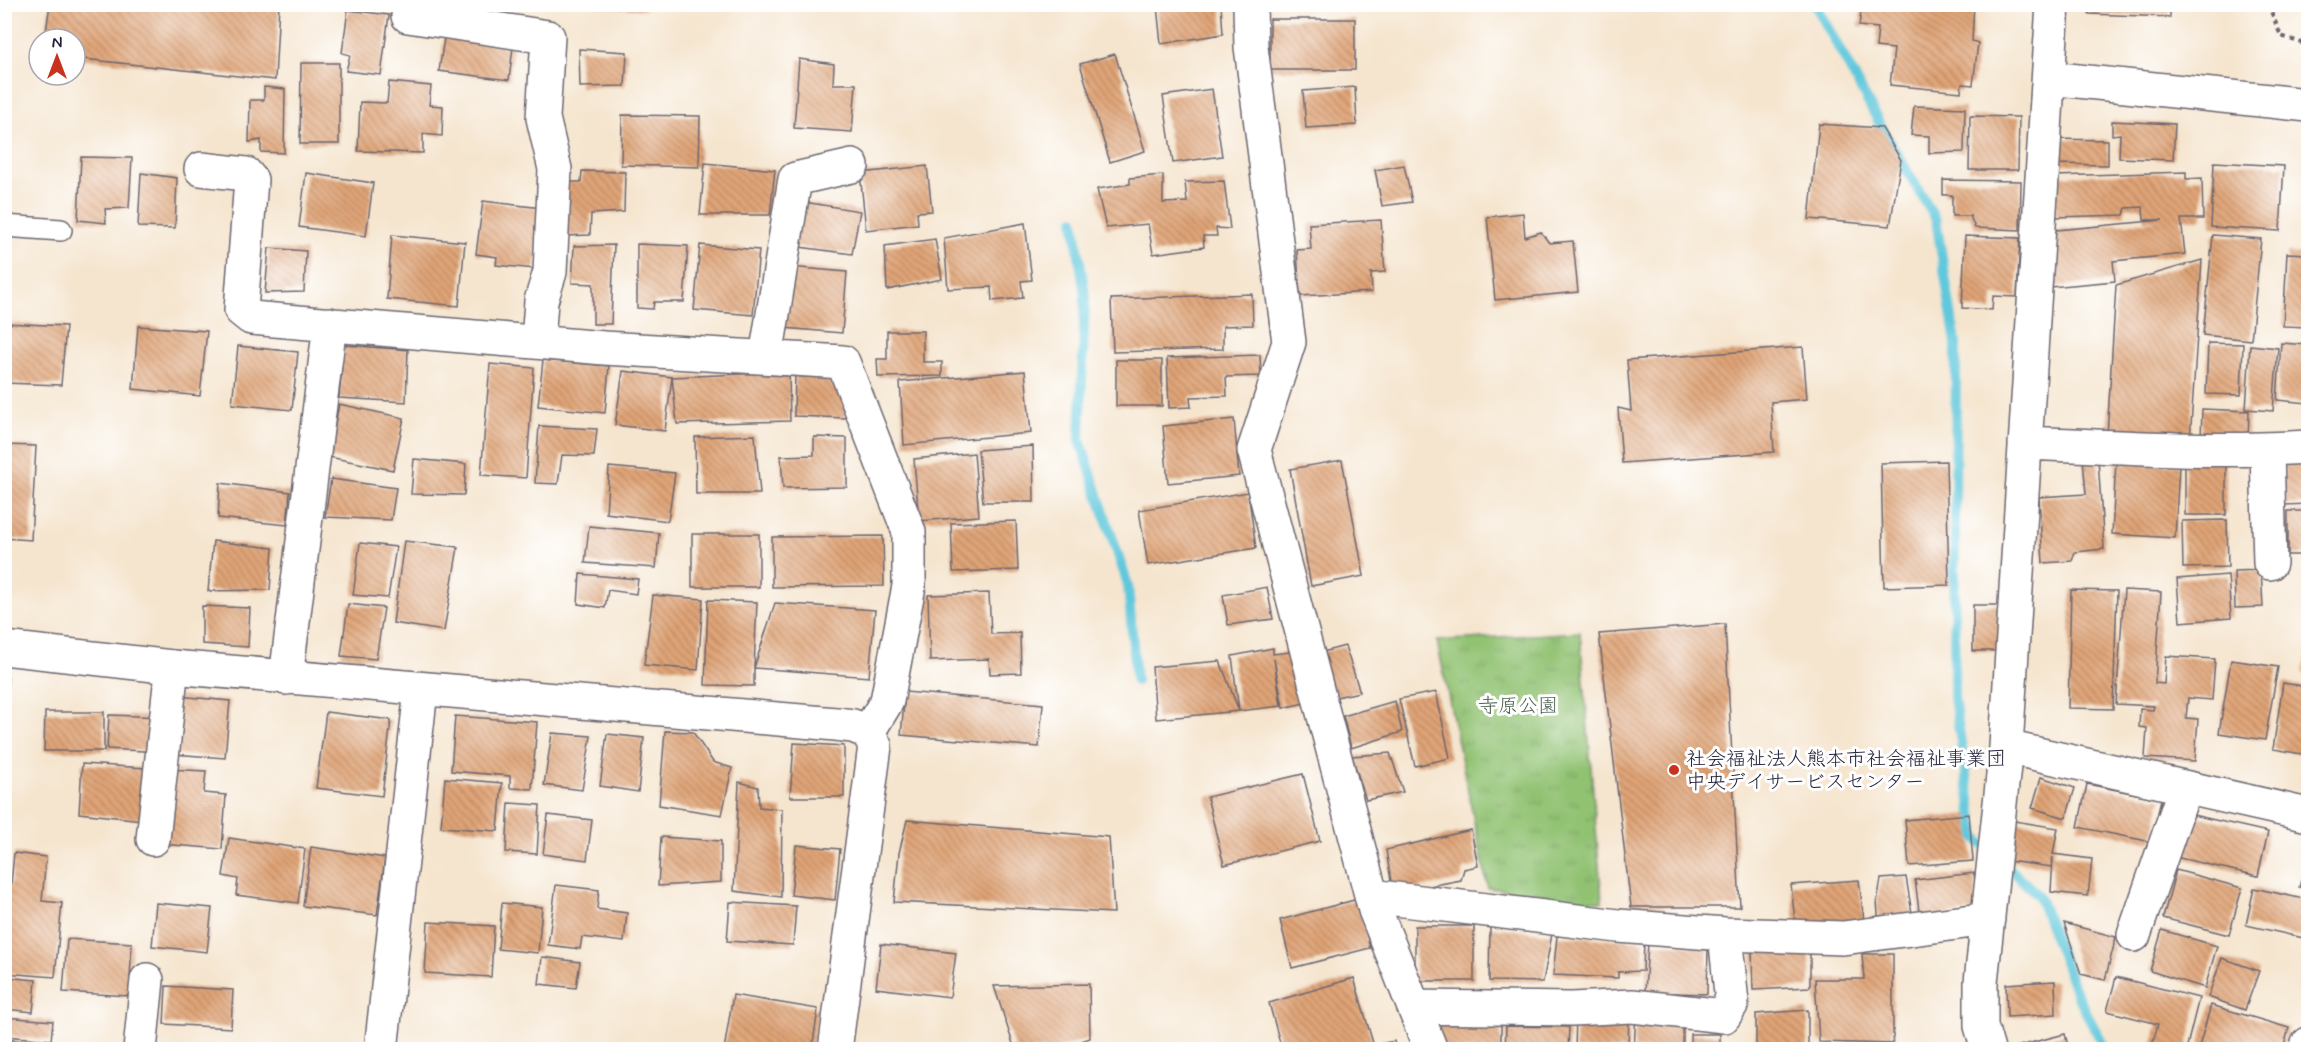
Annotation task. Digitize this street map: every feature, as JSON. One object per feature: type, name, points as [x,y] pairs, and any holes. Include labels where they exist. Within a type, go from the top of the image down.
[{"type":"street","points":[[1250,4],[1251,47],[1288,342],[1254,450],[1375,910],[1431,1050]]},
{"type":"street","points":[[1988,1050],[1981,1026],[1981,982],[2006,747],[2053,4]]},
{"type":"street","points":[[408,16],[548,37],[543,118],[555,169],[550,272],[541,301],[538,342]]},
{"type":"street","points":[[2049,78],[2308,105]]},
{"type":"street","points":[[766,357],[795,179],[852,166]]},
{"type":"street","points":[[201,169],[246,174],[251,180],[241,310],[251,318],[604,348],[843,362],[909,532],[909,586],[887,701],[868,732]]},
{"type":"street","points":[[286,678],[330,324]]},
{"type":"street","points":[[2025,443],[2178,449],[2267,450],[2308,447]]},
{"type":"street","points":[[2267,450],[2270,563]]},
{"type":"street","points":[[4,648],[286,678],[836,724],[853,726],[868,732],[875,746],[835,1050]]},
{"type":"street","points":[[153,839],[172,667]]},
{"type":"street","points":[[381,1050],[422,690]]},
{"type":"street","points":[[2006,747],[2308,815]]},
{"type":"street","points":[[2134,935],[2185,788]]},
{"type":"street","points":[[1371,896],[1618,926],[1725,934],[1843,938],[1988,919]]},
{"type":"street","points":[[1414,1007],[1632,1006],[1724,1016],[1732,1003],[1725,934]]},
{"type":"street","points":[[140,1050],[147,980]]},
{"type":"street","points":[[2306,1050],[2308,1044]]},
{"type":"lane","points":[[4,226],[60,230]]},
{"type":"path","points":[[2268,4],[2281,36],[2308,45]]},
{"type":"green space","name":"寺原公園","points":[[1580,632],[1602,902],[1488,888],[1437,641]]},
{"type":"building","points":[[50,4],[279,4],[275,80],[87,59],[87,27],[47,27]]},
{"type":"building","points":[[598,4],[646,4],[646,10],[598,6]]},
{"type":"building","points":[[1221,4],[1223,34],[1161,44],[1157,6]]},
{"type":"building","points":[[1862,4],[1974,4],[1972,41],[1978,43],[1973,85],[1962,84],[1961,92],[1890,85],[1894,49],[1876,47],[1878,28],[1859,26]]},
{"type":"building","points":[[2089,4],[2170,4],[2170,17],[2089,14]]},
{"type":"building","points":[[348,10],[389,15],[381,75],[346,71],[350,55],[342,53]]},
{"type":"building","points":[[1270,19],[1355,19],[1355,70],[1270,70]]},
{"type":"building","points":[[444,38],[513,47],[509,80],[439,71]]},
{"type":"building","points":[[579,49],[627,52],[625,86],[580,87]]},
{"type":"building","points":[[1115,54],[1145,151],[1110,162],[1080,64]]},
{"type":"building","points":[[799,59],[834,64],[833,84],[856,84],[852,132],[794,128]]},
{"type":"building","points":[[301,63],[339,63],[339,144],[300,144]]},
{"type":"building","points":[[389,82],[431,86],[429,105],[443,106],[442,136],[423,134],[423,153],[358,151],[360,102],[387,103]]},
{"type":"building","points":[[264,87],[285,89],[284,153],[261,152],[261,140],[249,142],[250,100],[264,100]]},
{"type":"building","points":[[1355,87],[1357,125],[1306,128],[1303,91]]},
{"type":"building","points":[[1212,89],[1222,156],[1173,163],[1163,96]]},
{"type":"building","points":[[1914,106],[1965,108],[1964,152],[1929,153],[1929,136],[1911,135]]},
{"type":"building","points":[[622,115],[700,116],[699,167],[621,165]]},
{"type":"building","points":[[1970,116],[2019,117],[2018,170],[1969,170]]},
{"type":"building","points":[[2112,121],[2175,124],[2173,160],[2119,158],[2120,134],[2112,135]]},
{"type":"building","points":[[1819,124],[1882,128],[1901,160],[1890,226],[1809,219]]},
{"type":"building","points":[[2052,139],[2108,140],[2108,165],[2052,164]]},
{"type":"building","points":[[81,157],[132,158],[129,208],[105,209],[106,223],[78,220]]},
{"type":"building","points":[[2214,162],[2284,166],[2280,231],[2211,227]]},
{"type":"building","points":[[705,163],[775,170],[770,215],[700,215]]},
{"type":"building","points":[[1404,165],[1412,202],[1382,206],[1375,170]]},
{"type":"building","points":[[927,166],[932,211],[917,212],[918,224],[866,230],[860,173]]},
{"type":"building","points":[[582,171],[625,172],[624,212],[591,214],[590,235],[564,236],[562,182],[581,182]]},
{"type":"building","points":[[2186,172],[2186,179],[2202,178],[2203,219],[2181,219],[2185,254],[2113,261],[2115,281],[2051,287],[2046,231],[2163,220],[2144,220],[2143,207],[2126,208],[2124,215],[2056,217],[2054,176]]},
{"type":"building","points":[[141,173],[177,178],[175,228],[138,227]]},
{"type":"building","points":[[306,173],[373,183],[366,236],[299,227]]},
{"type":"building","points":[[1163,175],[1163,203],[1187,202],[1185,182],[1224,181],[1230,229],[1216,228],[1217,236],[1203,236],[1204,247],[1153,254],[1148,224],[1106,228],[1097,189],[1130,184],[1130,178]]},
{"type":"building","points":[[1943,180],[2021,181],[2020,230],[1975,228],[1970,216],[1952,216],[1952,195],[1943,195]]},
{"type":"building","points":[[483,201],[542,208],[535,269],[496,265],[497,257],[476,254]]},
{"type":"building","points":[[798,201],[860,211],[852,254],[792,246]]},
{"type":"building","points":[[1523,213],[1525,237],[1541,232],[1549,243],[1573,241],[1578,292],[1495,300],[1487,217]]},
{"type":"building","points":[[1381,220],[1385,272],[1371,273],[1372,292],[1300,296],[1297,250],[1311,249],[1309,224]]},
{"type":"building","points":[[1025,223],[1032,280],[1021,281],[1023,298],[992,301],[991,287],[948,289],[944,238]]},
{"type":"building","points":[[392,235],[465,242],[459,306],[387,299]]},
{"type":"building","points":[[2213,235],[2261,239],[2251,340],[2203,335]]},
{"type":"building","points":[[1965,236],[2020,238],[2017,297],[1993,296],[1992,310],[1962,308]]},
{"type":"building","points":[[935,239],[942,279],[887,290],[885,246]]},
{"type":"building","points":[[637,244],[688,246],[684,302],[654,302],[653,309],[637,308]]},
{"type":"building","points":[[614,245],[611,324],[593,324],[593,284],[572,283],[574,246]]},
{"type":"building","points":[[700,245],[759,250],[753,315],[694,310]]},
{"type":"building","points":[[269,248],[306,251],[304,292],[265,293]]},
{"type":"building","points":[[2287,253],[2308,254],[2308,327],[2283,326]]},
{"type":"building","points":[[2202,260],[2190,441],[2107,436],[2116,285]]},
{"type":"building","points":[[789,267],[847,272],[842,333],[784,328]]},
{"type":"building","points":[[1252,294],[1253,325],[1223,326],[1223,349],[1113,352],[1111,299]]},
{"type":"building","points":[[4,323],[66,326],[61,385],[4,383]]},
{"type":"building","points":[[138,326],[207,331],[200,396],[133,389]]},
{"type":"building","points":[[887,331],[923,331],[923,362],[942,362],[942,376],[878,377],[877,359],[887,359]]},
{"type":"building","points":[[2208,343],[2243,344],[2241,395],[2206,394]]},
{"type":"building","points":[[2281,343],[2308,345],[2308,403],[2277,400]]},
{"type":"building","points":[[344,345],[408,350],[406,402],[339,398]]},
{"type":"building","points":[[2250,345],[2278,348],[2273,411],[2246,409]]},
{"type":"building","points":[[238,346],[298,352],[292,410],[232,404]]},
{"type":"building","points":[[1803,347],[1807,399],[1771,402],[1774,452],[1622,463],[1618,408],[1631,411],[1627,360]]},
{"type":"building","points":[[1260,355],[1261,376],[1226,377],[1227,396],[1190,397],[1191,407],[1169,408],[1167,358]]},
{"type":"building","points":[[543,360],[609,366],[605,413],[538,406]]},
{"type":"building","points":[[1116,360],[1162,360],[1162,406],[1116,406]]},
{"type":"building","points":[[490,364],[534,368],[526,478],[481,475]]},
{"type":"building","points":[[623,371],[672,377],[665,431],[615,425]]},
{"type":"building","points":[[795,371],[846,372],[846,418],[794,416]]},
{"type":"building","points":[[1025,371],[1031,433],[904,445],[900,382]]},
{"type":"building","points":[[789,372],[790,421],[677,424],[672,377]]},
{"type":"building","points":[[339,404],[404,418],[393,470],[329,457]]},
{"type":"building","points":[[2202,409],[2249,411],[2248,441],[2201,439]]},
{"type":"building","points":[[1234,419],[1239,476],[1168,483],[1163,426]]},
{"type":"building","points":[[539,426],[597,429],[594,456],[562,455],[558,484],[535,483]]},
{"type":"building","points":[[755,435],[760,494],[696,494],[695,437]]},
{"type":"building","points":[[814,437],[847,438],[847,487],[783,488],[781,456],[814,455]]},
{"type":"building","points":[[4,445],[36,446],[31,540],[4,538]]},
{"type":"building","points":[[1033,446],[1034,502],[983,502],[978,450]]},
{"type":"building","points":[[974,453],[979,516],[919,521],[914,459]]},
{"type":"building","points":[[414,459],[466,464],[464,495],[411,494]]},
{"type":"building","points":[[2098,459],[2104,549],[2075,552],[2072,561],[2043,563],[2039,497],[2086,494],[2083,460]]},
{"type":"building","points":[[2308,459],[2308,504],[2285,505],[2284,460]]},
{"type":"building","points":[[1342,460],[1364,576],[1311,586],[1290,469]]},
{"type":"building","points":[[2185,460],[2226,461],[2226,515],[2185,515]]},
{"type":"building","points":[[1946,461],[1949,585],[1884,587],[1881,463]]},
{"type":"building","points":[[2116,461],[2179,465],[2175,538],[2112,534]]},
{"type":"building","points":[[609,467],[675,473],[668,521],[606,513]]},
{"type":"building","points":[[331,479],[396,488],[391,520],[325,517]]},
{"type":"building","points":[[220,483],[290,492],[287,525],[218,518]]},
{"type":"building","points":[[1248,492],[1256,548],[1148,565],[1139,510]]},
{"type":"building","points":[[2288,511],[2308,511],[2308,555],[2288,555]]},
{"type":"building","points":[[2227,520],[2228,567],[2183,568],[2182,521]]},
{"type":"building","points":[[1016,521],[1018,570],[953,572],[951,523]]},
{"type":"building","points":[[589,526],[659,533],[656,568],[585,563]]},
{"type":"building","points":[[692,534],[759,534],[759,587],[692,587]]},
{"type":"building","points":[[883,536],[884,586],[772,587],[772,537]]},
{"type":"building","points":[[213,541],[273,548],[270,590],[208,591]]},
{"type":"building","points":[[404,541],[458,547],[444,631],[393,623]]},
{"type":"building","points":[[360,543],[396,547],[388,598],[353,595]]},
{"type":"building","points":[[2261,570],[2263,607],[2235,608],[2234,571]]},
{"type":"building","points":[[580,574],[638,579],[636,594],[608,590],[605,608],[578,604]]},
{"type":"building","points":[[2228,575],[2231,618],[2180,622],[2177,579]]},
{"type":"building","points":[[1267,587],[1273,619],[1228,625],[1223,595]]},
{"type":"building","points":[[2071,590],[2117,591],[2113,709],[2068,708]]},
{"type":"building","points":[[2124,590],[2161,592],[2155,683],[2164,684],[2166,656],[2215,659],[2212,700],[2188,698],[2186,718],[2198,719],[2195,761],[2145,758],[2147,728],[2139,727],[2140,709],[2153,710],[2154,706],[2116,704]]},
{"type":"building","points":[[989,593],[991,634],[1020,633],[1021,673],[990,674],[989,659],[930,661],[928,595]]},
{"type":"building","points":[[653,595],[703,599],[698,670],[644,665]]},
{"type":"building","points":[[708,600],[757,602],[754,686],[705,685]]},
{"type":"building","points":[[775,603],[875,610],[869,677],[754,668]]},
{"type":"building","points":[[348,604],[384,608],[376,659],[341,656]]},
{"type":"building","points":[[1973,605],[2005,605],[2005,651],[1973,651]]},
{"type":"building","points":[[202,606],[250,608],[248,647],[202,644]]},
{"type":"building","name":"社会福祉法人熊本市社会福祉事業団 中央デイサービスセンター","points":[[1725,624],[1740,907],[1631,907],[1599,634]]},
{"type":"building","points":[[1345,646],[1360,692],[1331,698],[1319,653]]},
{"type":"building","points":[[1273,648],[1273,654],[1299,651],[1313,701],[1283,708],[1274,659],[1281,706],[1239,711],[1232,656]]},
{"type":"building","points":[[2308,651],[2308,674],[2302,673]]},
{"type":"building","points":[[2231,660],[2278,667],[2265,740],[2219,733]]},
{"type":"building","points":[[1220,661],[1239,711],[1156,719],[1152,667]]},
{"type":"building","points":[[4,678],[8,678],[6,700],[4,700]]},
{"type":"building","points":[[2283,683],[2308,687],[2308,755],[2273,749]]},
{"type":"building","points":[[905,692],[1043,704],[1039,747],[901,735]]},
{"type":"building","points":[[1436,692],[1450,758],[1415,766],[1399,699]]},
{"type":"building","points":[[178,696],[230,701],[225,758],[173,754]]},
{"type":"building","points":[[1395,701],[1402,732],[1351,748],[1343,716]]},
{"type":"building","points":[[45,712],[104,712],[104,751],[44,751]]},
{"type":"building","points":[[326,712],[391,720],[382,796],[316,788]]},
{"type":"building","points":[[109,715],[163,717],[161,752],[107,749]]},
{"type":"building","points":[[455,716],[537,722],[532,789],[510,788],[510,776],[451,771]]},
{"type":"building","points":[[665,731],[693,732],[713,762],[732,768],[722,815],[659,805]]},
{"type":"building","points":[[552,733],[591,736],[582,790],[544,785]]},
{"type":"building","points":[[607,734],[644,738],[638,792],[600,786]]},
{"type":"building","points":[[794,743],[844,746],[844,797],[790,797]]},
{"type":"building","points":[[1390,753],[1403,792],[1366,800],[1352,756]]},
{"type":"building","points":[[82,764],[146,768],[142,820],[79,813]]},
{"type":"building","points":[[166,769],[206,771],[204,793],[226,795],[222,849],[161,844]]},
{"type":"building","points":[[1303,774],[1320,841],[1224,865],[1207,797]]},
{"type":"building","points":[[2041,777],[2075,788],[2066,818],[2032,808]]},
{"type":"building","points":[[445,778],[502,783],[498,831],[441,827]]},
{"type":"building","points":[[739,782],[758,787],[759,807],[782,809],[781,897],[734,891]]},
{"type":"building","points":[[2087,784],[2161,799],[2152,842],[2078,827]]},
{"type":"building","points":[[509,803],[540,805],[537,854],[506,852]]},
{"type":"building","points":[[2184,813],[2268,832],[2258,876],[2175,857]]},
{"type":"building","points":[[1969,814],[1973,861],[1909,866],[1905,820]]},
{"type":"building","points":[[548,815],[592,820],[587,860],[543,854]]},
{"type":"building","points":[[907,820],[1109,837],[1114,913],[894,902],[899,853]]},
{"type":"building","points":[[2008,820],[2058,828],[2053,854],[2092,859],[2088,896],[2051,892],[2053,857],[2051,867],[2002,860]]},
{"type":"building","points":[[1471,830],[1478,866],[1464,869],[1461,880],[1393,893],[1386,850]]},
{"type":"building","points":[[661,837],[721,841],[721,882],[658,886]]},
{"type":"building","points":[[229,838],[305,849],[298,903],[236,895],[238,879],[223,876]]},
{"type":"building","points":[[796,845],[840,849],[835,900],[791,895]]},
{"type":"building","points":[[311,847],[385,858],[377,915],[303,906]]},
{"type":"building","points":[[14,853],[46,857],[42,901],[62,903],[55,977],[4,973],[4,884],[11,884]]},
{"type":"building","points":[[2308,859],[2308,890],[2299,887]]},
{"type":"building","points":[[2176,870],[2242,888],[2229,935],[2163,918]]},
{"type":"building","points":[[1974,873],[1978,911],[1920,918],[1915,880]]},
{"type":"building","points":[[1906,877],[1913,919],[1879,926],[1877,902],[1881,879]]},
{"type":"building","points":[[1859,880],[1865,929],[1796,930],[1791,885]]},
{"type":"building","points":[[556,885],[599,890],[597,909],[627,913],[624,942],[582,937],[580,949],[548,945]]},
{"type":"building","points":[[2254,888],[2308,900],[2308,939],[2246,925]]},
{"type":"building","points":[[1358,899],[1370,948],[1292,968],[1280,920]]},
{"type":"building","points":[[730,902],[796,906],[793,945],[727,941]]},
{"type":"building","points":[[156,903],[212,908],[207,952],[152,946]]},
{"type":"building","points":[[502,903],[542,907],[538,953],[498,949]]},
{"type":"building","points":[[428,922],[494,926],[491,977],[425,973]]},
{"type":"building","points":[[2064,923],[2116,937],[2105,980],[2081,974]]},
{"type":"building","points":[[1415,926],[1474,926],[1474,981],[1415,981]]},
{"type":"building","points":[[1490,927],[1552,934],[1543,982],[1489,981]]},
{"type":"building","points":[[2162,930],[2217,946],[2205,988],[2150,971]]},
{"type":"building","points":[[1557,936],[1644,941],[1643,971],[1618,972],[1618,978],[1553,975]]},
{"type":"building","points":[[67,939],[132,943],[129,996],[63,992]]},
{"type":"building","points":[[1648,942],[1708,947],[1707,994],[1645,992]]},
{"type":"building","points":[[881,944],[956,953],[950,997],[876,988]]},
{"type":"building","points":[[1810,945],[1810,987],[1753,990],[1752,949]]},
{"type":"building","points":[[1862,954],[1893,954],[1893,1044],[1819,1042],[1815,979],[1864,979]]},
{"type":"building","points":[[542,957],[580,962],[576,988],[539,984]]},
{"type":"building","points":[[2222,958],[2259,971],[2245,1010],[2208,997]]},
{"type":"building","points":[[4,977],[36,980],[33,1012],[4,1009]]},
{"type":"building","points":[[2116,977],[2199,998],[2186,1050],[2166,1050],[2152,1046],[2158,1024],[2107,1011]]},
{"type":"building","points":[[1354,978],[1373,1043],[1344,1050],[1282,1050],[1269,1003]]},
{"type":"building","points":[[2055,981],[2056,1014],[2007,1017],[2006,984]]},
{"type":"building","points":[[1089,984],[1090,1038],[1056,1050],[1015,1050],[994,986]]},
{"type":"building","points":[[166,986],[233,990],[231,1028],[164,1024]]},
{"type":"building","points":[[733,995],[818,1009],[812,1050],[724,1050]]},
{"type":"building","points":[[2211,1005],[2289,1028],[2283,1050],[2198,1050]]},
{"type":"building","points":[[1808,1010],[1808,1050],[1756,1050],[1756,1014]]},
{"type":"building","points":[[1629,1013],[1628,1050],[1575,1050],[1576,1014]]},
{"type":"building","points":[[1636,1013],[1683,1016],[1683,1050],[1634,1050]]},
{"type":"building","points":[[4,1017],[53,1021],[51,1040],[4,1036]]},
{"type":"building","points":[[1434,1019],[1501,1021],[1501,1050],[1442,1050]]},
{"type":"building","points":[[1506,1026],[1569,1027],[1568,1050],[1505,1050]]},
{"type":"building","points":[[1690,1034],[1720,1034],[1720,1046],[1735,1047],[1735,1050],[1690,1050]]},
{"type":"building","points":[[2065,1034],[2069,1050],[2011,1050],[2011,1048]]},
{"type":"building","points":[[4,1039],[29,1042],[28,1050],[4,1050]]},
{"type":"building","points":[[1394,1041],[1396,1050],[1355,1050],[1355,1048]]},
{"type":"waterway","points":[[1815,4],[1882,128],[1936,220],[1956,343],[1954,698],[1976,838],[1988,849]]},
{"type":"waterway","points":[[1074,220],[1085,296],[1080,440],[1128,585],[1136,681]]},
{"type":"waterway","points":[[2000,860],[2038,895],[2077,995],[2106,1050]]},
{"type":"place","name":"社会福祉法人熊本市社会福祉事業団 中央デイサービスセンター","points":[[1674,770]]}]
